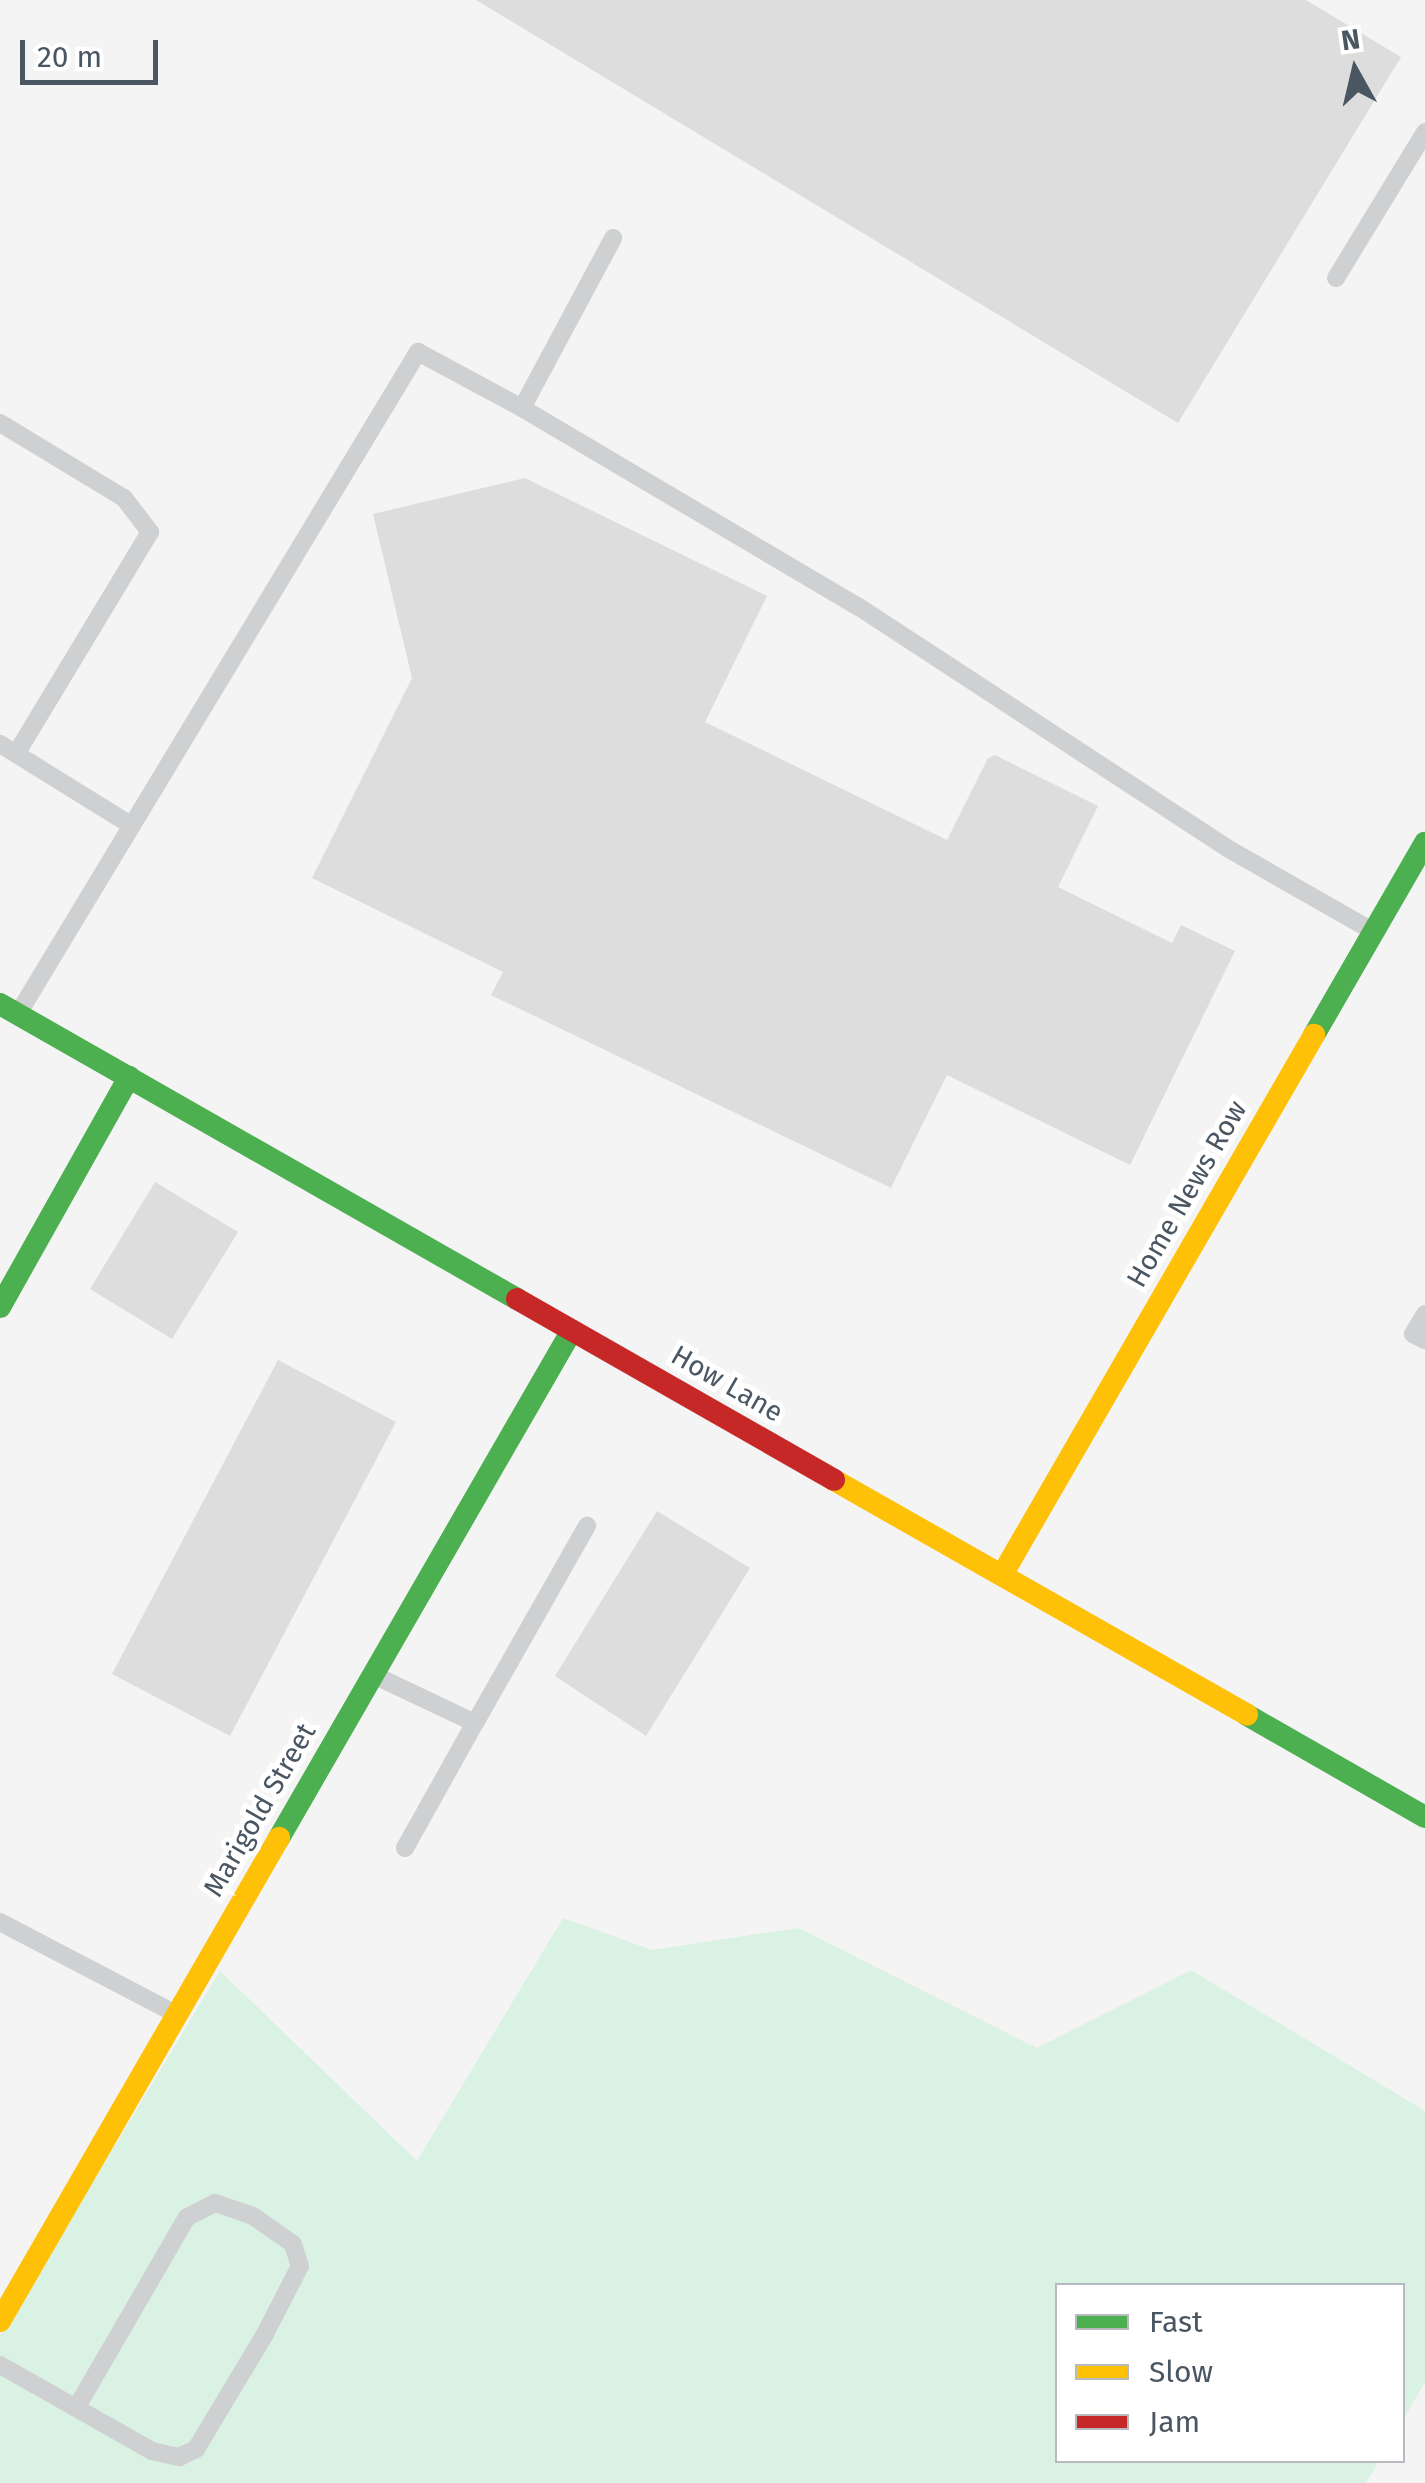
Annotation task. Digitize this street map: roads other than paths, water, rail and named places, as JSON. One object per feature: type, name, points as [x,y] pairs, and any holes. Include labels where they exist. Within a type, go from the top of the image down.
[{"type":"street","name":"Home News Row","points":[[1002,1575],[1425,843]]},
{"type":"street","name":"How Lane","points":[[9,1009],[1425,1817]]},
{"type":"street","points":[[0,1307],[129,1077]]},
{"type":"street","name":"Marigold Street","points":[[0,2321],[572,1330]]},
{"type":"lane","points":[[1336,278],[1425,132]]},
{"type":"lane","points":[[522,408],[614,238]]},
{"type":"lane","points":[[9,1009],[132,826],[418,352],[522,408],[859,606],[1227,848],[1374,932]]},
{"type":"lane","points":[[0,423],[124,498],[150,532],[8,749],[132,826]]},
{"type":"lane","points":[[1425,1314],[1414,1334],[1425,1340]]},
{"type":"lane","points":[[405,1848],[587,1526]]},
{"type":"lane","points":[[373,1674],[475,1723]]},
{"type":"lane","points":[[0,1922],[177,2014]]},
{"type":"lane","points":[[0,2364],[152,2451],[179,2457],[196,2449],[300,2266],[293,2244],[253,2216],[215,2203],[187,2217],[77,2407]]}]
